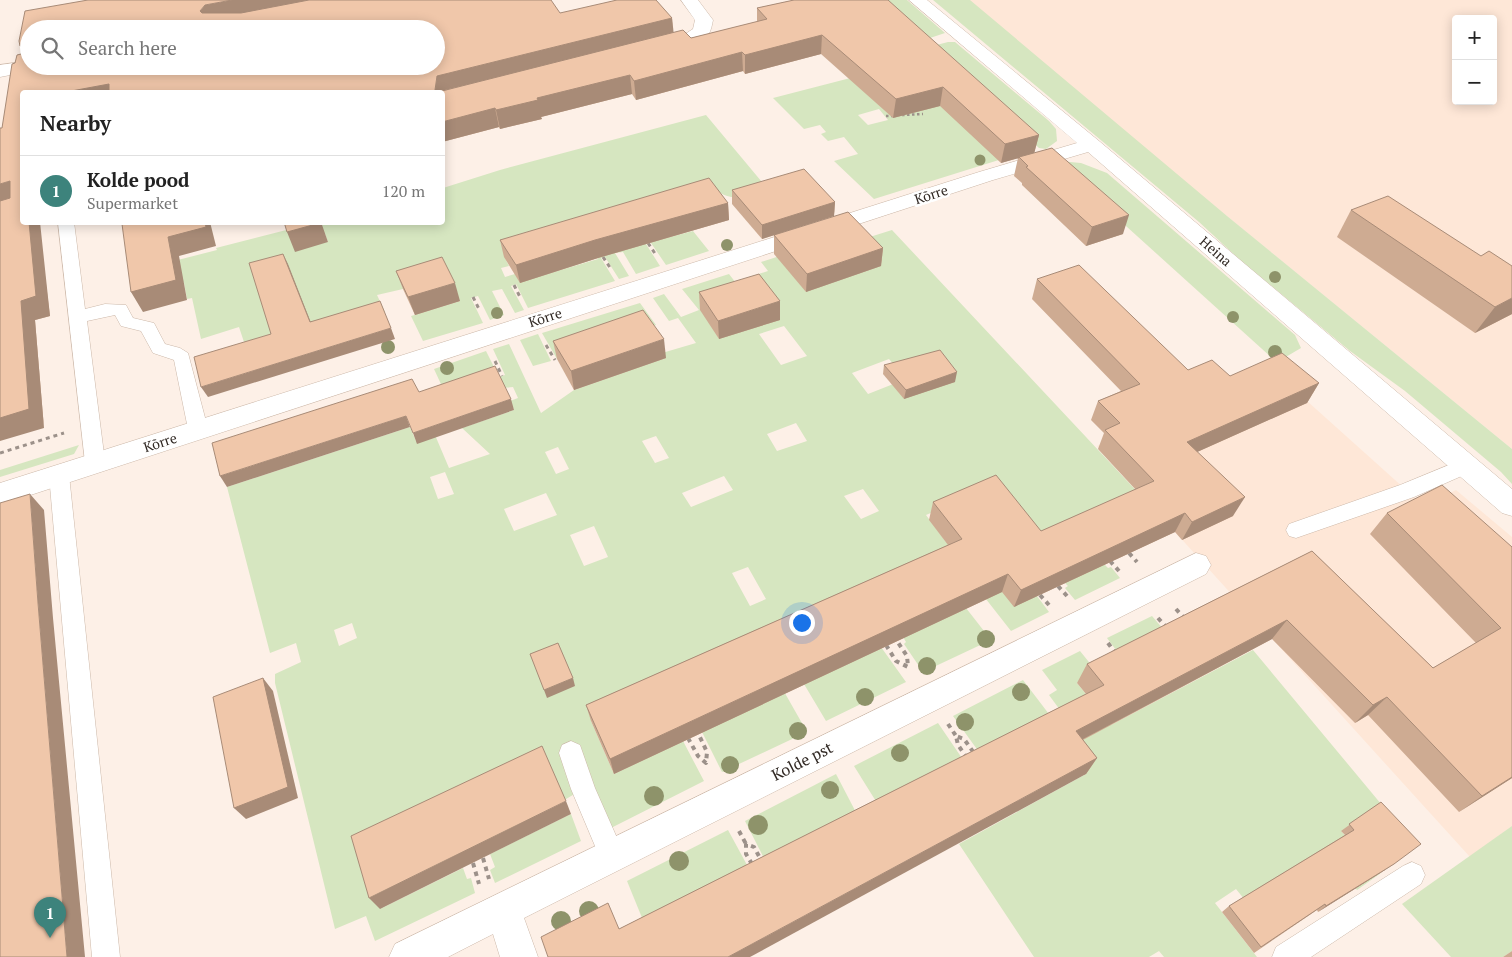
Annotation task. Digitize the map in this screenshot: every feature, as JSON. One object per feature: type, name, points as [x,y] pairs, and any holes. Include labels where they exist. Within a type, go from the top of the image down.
[{"type":"street","points":[[641,52],[688,40],[701,32],[704,20],[689,0]]},
{"type":"street","name":"Heina","points":[[917,0],[1092,145],[1512,505]]},
{"type":"street","points":[[0,71],[20,68]]},
{"type":"street","name":"Kõrre","points":[[0,494],[977,179],[1092,145]]},
{"type":"street","name":"Kolde pst","points":[[408,957],[1196,565]]},
{"type":"street","points":[[503,910],[519,957]]},
{"type":"lane","points":[[66,225],[95,462]]},
{"type":"lane","points":[[78,317],[105,310],[120,310],[127,322],[148,327],[159,349],[174,352],[182,357],[198,429]]},
{"type":"lane","points":[[1296,530],[1407,491],[1466,466]]},
{"type":"lane","points":[[59,475],[106,957]]},
{"type":"lane","points":[[571,753],[583,789],[612,856]]},
{"type":"lane","points":[[1286,957],[1412,875]]},
{"type":"path","points":[[886,116],[924,114]]},
{"type":"path","points":[[0,453],[90,425]]},
{"type":"path","points":[[1128,552],[1133,558]]},
{"type":"path","points":[[1110,561],[1115,566]]},
{"type":"path","points":[[1058,586],[1064,592]]},
{"type":"path","points":[[1040,595],[1046,601]]},
{"type":"path","points":[[1184,618],[1191,625]]},
{"type":"path","points":[[1166,627],[1172,634]]},
{"type":"path","points":[[886,645],[896,661],[908,667],[907,656],[897,641]]},
{"type":"path","points":[[1116,654],[1122,660]]},
{"type":"path","points":[[688,738],[698,756],[706,762],[707,752],[698,733]]},
{"type":"path","points":[[972,765],[958,745],[956,736],[964,739],[976,755]]},
{"type":"path","points":[[754,869],[746,854],[746,844],[754,847],[763,864]]},
{"type":"path","points":[[483,858],[487,872]]},
{"type":"path","points":[[473,863],[477,876]]},
{"type":"shaded area","points":[[968,0],[1512,0],[1512,449],[1048,70]]},
{"type":"shaded area","points":[[1268,366],[1424,506],[1456,490],[1512,537],[1512,826],[1470,857],[1097,446]]},
{"type":"green space","points":[[876,0],[907,0],[945,33],[921,41]]},
{"type":"green space","points":[[933,0],[970,0],[1227,216],[1512,449],[1512,484],[1501,472],[1405,391],[1350,351],[1240,260],[1199,222]]},
{"type":"green space","points":[[955,42],[1049,121],[1056,129],[1057,141],[1046,149],[1039,148],[929,47]]},
{"type":"green space","points":[[862,75],[906,80],[1031,150],[874,199],[834,161],[858,154],[844,137],[828,141],[821,134],[826,132],[820,125],[804,129],[773,98]],"holes":[[[879,109],[888,120],[868,125],[858,115]]]},
{"type":"green space","points":[[706,115],[767,188],[749,195],[737,197],[731,197],[719,192],[651,242],[693,231],[709,251],[666,265],[651,243],[646,244],[660,266],[636,274],[623,252],[615,253],[629,276],[619,279],[605,257],[601,258],[615,281],[528,308],[516,284],[511,286],[524,310],[515,313],[502,289],[492,291],[504,315],[490,320],[478,296],[471,298],[483,323],[423,341],[411,316],[460,301],[403,289],[377,295],[385,312],[291,328],[244,342],[239,327],[201,339],[192,298],[187,299],[184,283],[170,262],[302,226],[328,242],[325,234],[321,235],[318,225],[445,225],[445,187],[500,170]],"holes":[[[592,250],[598,259],[520,282],[515,274],[505,277],[501,268],[509,266],[505,258]]]},
{"type":"green space","points":[[1059,161],[1081,163],[1107,173],[1295,335],[1301,348],[1284,358],[1272,358],[1064,170]]},
{"type":"green space","points":[[892,230],[1145,500],[1037,596],[1049,612],[1011,631],[982,594],[881,647],[906,682],[826,721],[801,679],[782,688],[807,732],[722,772],[702,732],[591,721],[614,774],[683,741],[704,781],[611,828],[583,789],[380,909],[463,868],[467,879],[471,878],[475,893],[375,941],[366,916],[335,929],[275,683],[275,674],[301,662],[296,643],[270,653],[227,487],[410,427],[416,441],[435,435],[449,468],[490,454],[462,428],[514,410],[510,401],[518,398],[513,387],[446,395],[434,369],[486,351],[499,377],[505,375],[493,349],[509,344],[541,413],[574,390],[665,358],[662,353],[696,343],[678,318],[669,321],[653,298],[664,294],[681,317],[699,310],[682,289],[729,274],[746,296],[749,277],[768,271],[761,262],[851,233],[857,241]],"holes":[[[784,326],[807,356],[781,365],[759,334]],[[889,359],[906,379],[868,394],[852,373]],[[796,423],[807,441],[777,451],[767,434]],[[656,436],[669,458],[655,463],[642,441]],[[558,447],[569,469],[556,474],[545,452]],[[445,472],[454,494],[438,499],[430,477]],[[724,476],[733,490],[691,507],[682,493]],[[863,489],[879,511],[861,519],[844,496]],[[546,493],[557,515],[514,531],[504,509]],[[947,506],[946,542],[926,515]],[[594,526],[608,557],[584,566],[570,535]],[[748,567],[766,599],[750,606],[732,573]],[[352,623],[357,638],[339,646],[334,630]]]},
{"type":"green space","points":[[640,303],[656,325],[557,359],[542,333]]},
{"type":"green space","points":[[538,334],[551,361],[533,366],[520,340]]},
{"type":"green space","points":[[79,445],[74,454],[0,477],[0,470]]},
{"type":"green space","points":[[1104,564],[1108,568],[1111,567],[1120,578],[1075,600],[1065,588],[1068,586],[1065,583]]},
{"type":"green space","points":[[966,608],[991,640],[923,672],[904,644],[906,642],[903,637]]},
{"type":"green space","points":[[1152,616],[1164,630],[1119,654],[1107,638]]},
{"type":"green space","points":[[1253,650],[1416,846],[1341,831],[1381,873],[1357,890],[1324,850],[1270,931],[1236,889],[1215,903],[1257,957],[1164,957],[1159,951],[1149,957],[1034,957],[959,844],[1086,774],[984,759],[953,716],[1023,680],[1055,722],[1060,710],[1049,695],[1057,690],[1042,670],[1080,651],[1097,672],[1077,683],[1111,725]]},
{"type":"green space","points":[[938,723],[968,767],[882,811],[854,766]]},
{"type":"green space","points":[[836,774],[861,822],[769,868],[745,821]]},
{"type":"green space","points":[[571,814],[581,841],[495,883],[490,870],[495,867],[490,854]]},
{"type":"green space","points":[[1512,826],[1512,951],[1503,957],[1451,957],[1402,904]]},
{"type":"green space","points":[[728,830],[753,876],[647,930],[627,881]]},
{"type":"building","points":[[88,0],[232,0],[205,5],[200,11],[202,13],[241,13],[309,0],[551,0],[560,13],[617,0],[656,0],[672,18],[445,74],[445,20],[23,20],[25,11]]},
{"type":"building","points":[[794,0],[888,0],[1039,135],[1005,144],[943,87],[896,99],[822,35],[745,55],[742,52],[634,81],[630,75],[537,98],[538,100],[496,110],[495,108],[445,121],[445,90],[683,30],[691,38],[767,19],[757,8]]},
{"type":"building","points":[[20,54],[20,75],[441,75],[437,76],[435,90],[109,90],[109,84],[77,90],[20,90],[20,225],[29,225],[36,296],[21,301],[29,409],[0,418],[0,201],[10,198],[10,181],[0,184],[0,128],[2,128],[12,64],[15,63],[17,55]]},
{"type":"building","points":[[1052,148],[1129,215],[1092,227],[1026,167],[1028,166],[1019,157]]},
{"type":"building","points":[[804,169],[835,202],[762,225],[732,190]]},
{"type":"building","points":[[709,178],[728,203],[595,240],[516,265],[500,240]]},
{"type":"building","points":[[1388,196],[1481,256],[1489,251],[1512,266],[1512,298],[1495,307],[1351,210]]},
{"type":"building","points":[[848,212],[883,248],[807,274],[774,235]]},
{"type":"building","points":[[122,225],[206,225],[206,227],[168,237],[176,280],[131,292]]},
{"type":"building","points":[[285,225],[313,225],[287,232]]},
{"type":"building","points":[[283,254],[310,322],[380,301],[391,328],[201,387],[194,357],[271,334],[249,263]]},
{"type":"building","points":[[442,257],[455,283],[408,297],[396,271]]},
{"type":"building","points":[[1079,265],[1188,370],[1212,360],[1230,376],[1282,353],[1319,383],[1187,442],[1245,497],[1192,522],[1185,513],[1021,590],[1008,574],[610,759],[586,705],[962,539],[933,502],[996,475],[1041,531],[1154,481],[1105,430],[1120,423],[1098,401],[1140,384],[1037,279]]},
{"type":"building","points":[[759,274],[780,301],[718,321],[699,292]]},
{"type":"building","points":[[643,310],[664,339],[571,371],[553,341]]},
{"type":"building","points":[[940,350],[957,372],[906,390],[884,365]]},
{"type":"building","points":[[495,366],[511,399],[413,433],[406,416],[220,476],[212,443],[412,379],[419,392]]},
{"type":"building","points":[[1442,485],[1512,547],[1512,777],[1482,796],[1387,697],[1373,705],[1287,620],[1076,731],[1097,758],[728,957],[548,957],[541,937],[608,903],[619,929],[1104,685],[1087,664],[1312,551],[1433,668],[1501,628],[1387,513]]},
{"type":"building","points":[[30,494],[67,957],[0,957],[0,503]]},
{"type":"building","points":[[558,643],[573,678],[544,690],[530,654]]},
{"type":"building","points":[[263,678],[288,787],[234,808],[213,697]]},
{"type":"building","points":[[542,746],[566,801],[369,898],[351,836]]},
{"type":"building","points":[[1381,802],[1421,844],[1394,864],[1326,906],[1325,904],[1261,947],[1229,906],[1354,830],[1349,824]]},
{"type":"place","name":"Kolde pood","points":[[50,938]]}]
